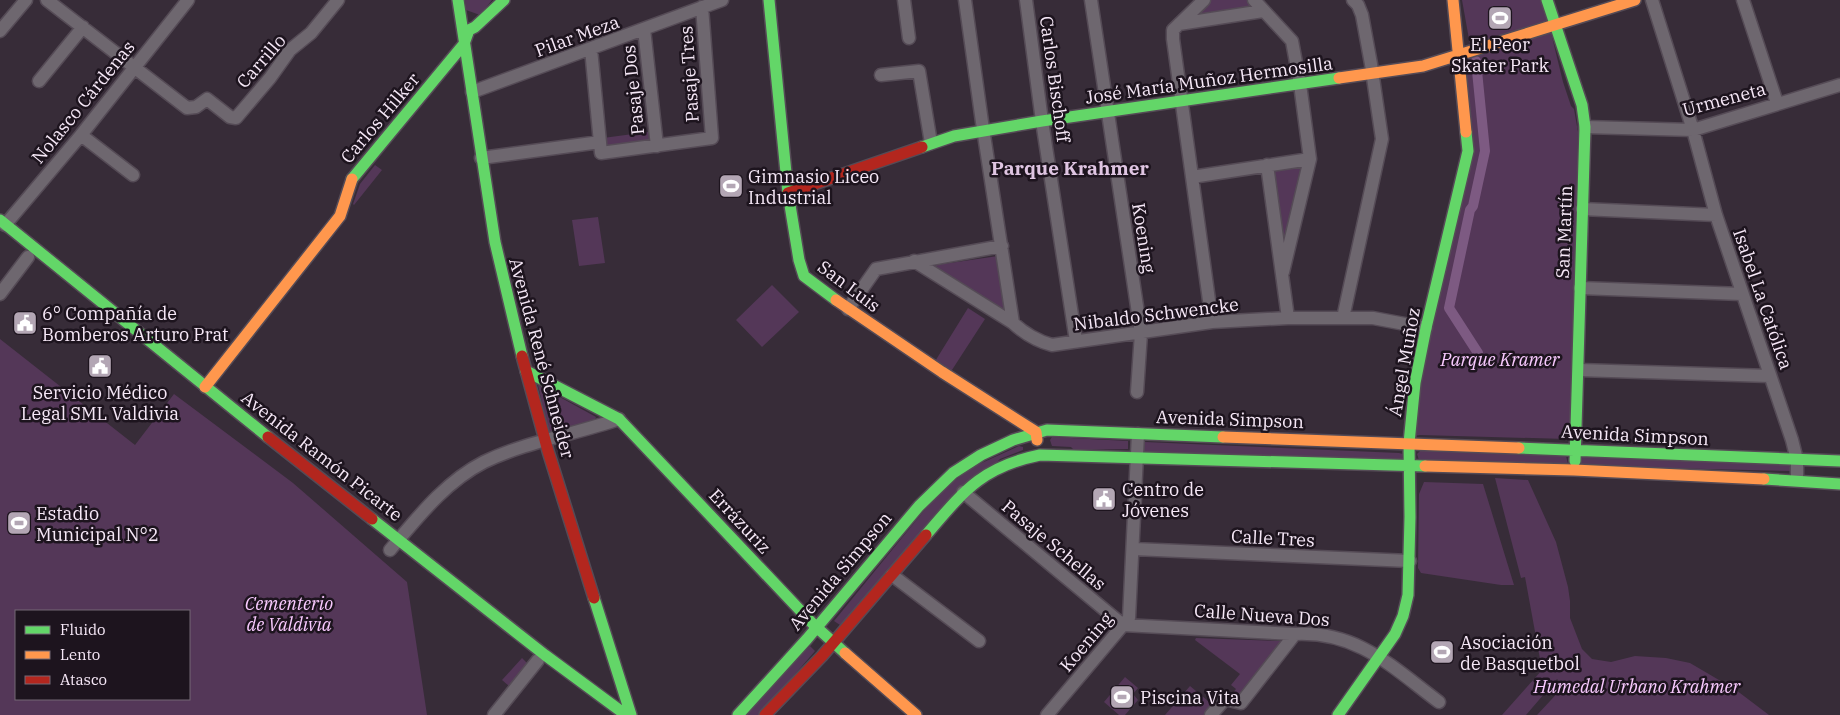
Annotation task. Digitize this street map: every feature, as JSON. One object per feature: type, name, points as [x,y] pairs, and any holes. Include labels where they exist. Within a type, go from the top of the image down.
[{"type":"main road","name":"Avenida René Schneider","points":[[458,0],[495,242],[526,371],[546,446],[631,715]]},
{"type":"main road","name":"Carlos Hilker","points":[[205,387],[340,216],[350,181],[464,44],[469,30],[475,27],[504,0]]},
{"type":"main road","name":"San Luis","points":[[769,0],[788,193],[799,260],[804,276],[813,285],[943,373],[1036,432]]},
{"type":"main road","name":"Ángel Muñoz","points":[[1340,714],[1395,634],[1408,595],[1410,561],[1409,443],[1415,383],[1426,328],[1468,151],[1460,54],[1453,0]]},
{"type":"main road","name":"San Martín","points":[[1547,0],[1582,105],[1585,127],[1579,370],[1574,470]]},
{"type":"main road","name":"José María Muñoz Hermosilla","points":[[788,193],[954,136],[1042,121],[1423,66],[1635,0]]},
{"type":"main road","name":"Avenida Ramón Picarte","points":[[2,227],[545,655],[626,715]]},
{"type":"main road","name":"Avenida Ramón Picarte","points":[[2,227],[28,257],[282,462]]},
{"type":"main road","name":"Errázuriz","points":[[526,371],[619,418],[817,628],[916,715]]},
{"type":"main road","name":"Avenida Simpson","points":[[738,715],[817,628],[881,547],[936,487],[987,450],[1036,432],[1047,430],[1409,443],[1840,461]]},
{"type":"main road","points":[[1036,432],[1040,455]]},
{"type":"main road","points":[[765,715],[833,644],[963,492],[982,477],[1020,459],[1040,455],[1574,470],[1797,480],[1840,484]]},
{"type":"main road","name":"Avenida Ramón Picarte","points":[[380,542],[394,553]]},
{"type":"main road","points":[[437,585],[538,660],[601,711]]},
{"type":"street","points":[[0,31],[26,0]]},
{"type":"street","name":"Nolasco Cárdenas","points":[[2,227],[81,135],[188,0]]},
{"type":"street","name":"Carrillo","points":[[133,68],[187,108],[196,107],[207,99],[230,117],[236,118],[270,78],[290,50],[311,33],[338,0]]},
{"type":"street","name":"Pilar Meza","points":[[472,92],[722,0]]},
{"type":"street","points":[[904,0],[909,38]]},
{"type":"street","points":[[965,0],[1013,324]]},
{"type":"street","name":"Carlos Bischoff","points":[[1026,0],[1042,121],[1076,341]]},
{"type":"street","name":"Koening","points":[[1091,0],[1141,332],[1136,392]]},
{"type":"street","points":[[1204,0],[1173,30],[1173,38],[1180,101],[1212,322]]},
{"type":"street","points":[[1254,0],[1292,41],[1310,159],[1283,272]]},
{"type":"street","points":[[1342,318],[1382,138],[1362,15],[1358,5],[1353,0]]},
{"type":"street","name":"Isabel La Católica","points":[[1652,0],[1693,130],[1716,215],[1797,460],[1797,480]]},
{"type":"street","points":[[1743,0],[1777,103]]},
{"type":"street","points":[[55,2],[133,68]]},
{"type":"street","name":"Pasaje Tres","points":[[657,146],[712,138],[702,7]]},
{"type":"street","points":[[1179,24],[1263,11]]},
{"type":"street","points":[[39,82],[83,27]]},
{"type":"street","name":"Pasaje Dos","points":[[644,30],[657,146]]},
{"type":"street","points":[[591,49],[601,148]]},
{"type":"street","points":[[881,75],[919,70],[931,143]]},
{"type":"street","name":"Urmeneta","points":[[1585,127],[1693,130],[1840,85]]},
{"type":"street","points":[[81,135],[133,175]]},
{"type":"street","points":[[481,158],[601,148],[657,146]]},
{"type":"street","points":[[1192,177],[1310,159]]},
{"type":"street","points":[[1267,165],[1288,318]]},
{"type":"street","points":[[1582,210],[1716,215]]},
{"type":"street","points":[[848,309],[876,269],[1002,246]]},
{"type":"street","points":[[0,294],[28,257]]},
{"type":"street","name":"Nibaldo Schwencke","points":[[914,261],[1013,324],[1026,335],[1052,345],[1212,322],[1288,318],[1373,318],[1426,328]]},
{"type":"street","points":[[1580,288],[1742,294]]},
{"type":"street","points":[[1579,370],[1770,376]]},
{"type":"street","points":[[394,553],[399,540],[418,516],[461,477],[484,462],[546,446],[619,418]]},
{"type":"street","name":"Koening","points":[[1047,715],[1129,618],[1134,549],[1138,434]]},
{"type":"street","name":"Pasaje Schellas","points":[[963,492],[1123,625]]},
{"type":"street","name":"Calle Tres","points":[[1134,549],[1410,561]]},
{"type":"street","points":[[892,575],[979,641]]},
{"type":"street","name":"Calle Nueva Dos","points":[[1123,625],[1296,634],[1311,633],[1343,639],[1355,643],[1378,657],[1439,702]]},
{"type":"street","points":[[1210,715],[1225,699],[1241,703],[1296,634]]},
{"type":"street","points":[[494,715],[538,660]]},
{"type":"green space","points":[[465,0],[492,0],[480,15],[466,10]]},
{"type":"green space","points":[[1210,0],[1252,0],[1257,6],[1193,19]]},
{"type":"green space","name":"Parque Kramer","points":[[1462,0],[1543,0],[1563,82],[1571,106],[1574,109],[1578,132],[1570,439],[1413,436],[1420,375],[1474,149],[1465,63],[1472,56]]},
{"type":"green space","points":[[648,132],[650,145],[604,151],[603,138]]},
{"type":"green space","points":[[375,165],[382,170],[354,205],[360,184]]},
{"type":"green space","points":[[1305,166],[1285,249],[1271,172],[1274,167]]},
{"type":"green space","points":[[598,217],[605,263],[579,266],[572,220]]},
{"type":"green space","points":[[998,256],[1011,315],[934,269],[936,265]]},
{"type":"green space","points":[[772,285],[799,312],[762,347],[736,320]]},
{"type":"green space","points":[[968,308],[985,319],[950,373],[934,363]]},
{"type":"green space","name":"Cementerio de Valdivia","points":[[0,339],[135,445],[174,394],[293,483],[407,582],[427,715],[0,715]]},
{"type":"green space","points":[[538,385],[596,417],[593,424],[549,436]]},
{"type":"green space","points":[[1052,437],[1128,441],[1128,449],[1074,450],[1071,447],[1052,446],[1050,440]]},
{"type":"green space","points":[[1145,442],[1403,454],[1402,459],[1144,452],[1142,444]]},
{"type":"green space","points":[[1019,446],[1023,447],[1023,450],[1000,459],[840,625],[834,621],[941,490],[975,466]]},
{"type":"green space","points":[[1421,450],[1566,456],[1568,464],[1419,460],[1417,454]]},
{"type":"green space","points":[[1579,456],[1789,465],[1792,471],[1579,466]]},
{"type":"green space","name":"Humedal Urbano Krahmer","points":[[1495,478],[1528,480],[1556,542],[1568,587],[1570,618],[1582,649],[1592,659],[1611,662],[1635,656],[1666,658],[1690,663],[1736,690],[1769,715],[1537,715],[1564,686],[1557,679],[1526,715],[1502,715],[1542,670],[1525,577],[1521,578]]},
{"type":"green space","points":[[1424,482],[1483,484],[1514,585],[1501,585],[1421,573],[1418,568],[1419,494]]},
{"type":"green space","points":[[1196,638],[1280,641],[1282,645],[1241,699],[1232,697],[1236,689],[1231,685],[1240,674],[1195,640]]},
{"type":"green space","points":[[810,646],[815,651],[760,715],[742,715]]},
{"type":"green space","points":[[522,658],[528,666],[509,686],[502,680]]},
{"type":"green space","name":"Piscina Vita","points":[[1125,677],[1138,688],[1133,694],[1138,700],[1125,715],[1119,715],[1104,702]]},
{"type":"green space","points":[[1190,686],[1214,706],[1207,715],[1165,715]]},
{"type":"waterway","points":[[1476,61],[1485,151],[1449,308],[1478,353]]},
{"type":"traffic: fast","points":[[458,0],[495,242],[522,356]]},
{"type":"traffic: fast","points":[[352,179],[464,44],[469,30],[475,27],[504,0]]},
{"type":"traffic: fast","points":[[769,0],[788,193],[799,260],[804,276],[836,300]]},
{"type":"traffic: fast","points":[[1547,0],[1582,105],[1585,127],[1575,461]]},
{"type":"traffic: fast","points":[[922,147],[954,136],[1042,121],[1339,78]]},
{"type":"traffic: fast","points":[[1338,715],[1395,634],[1403,616],[1408,595],[1409,443],[1415,383],[1426,328],[1468,151],[1466,132]]},
{"type":"traffic: fast","points":[[0,220],[268,437]]},
{"type":"traffic: fast","points":[[526,371],[619,419],[813,624],[845,653]]},
{"type":"traffic: fast","points":[[738,715],[807,639],[919,506],[953,473],[981,455],[1013,440],[1047,430],[1223,437]]},
{"type":"traffic: fast","points":[[1519,448],[1840,461]]},
{"type":"traffic: fast","points":[[926,535],[951,506],[975,483],[1002,467],[1040,455],[1425,466]]},
{"type":"traffic: fast","points":[[1764,479],[1840,484]]},
{"type":"traffic: fast","points":[[372,519],[545,655],[626,715]]},
{"type":"traffic: fast","points":[[594,598],[631,715]]},
{"type":"traffic: slow","points":[[1453,0],[1466,132]]},
{"type":"traffic: slow","points":[[1339,78],[1423,66],[1635,0]]},
{"type":"traffic: slow","points":[[205,387],[340,216],[352,179]]},
{"type":"traffic: slow","points":[[836,300],[942,372],[1036,432],[1037,440]]},
{"type":"traffic: slow","points":[[1223,437],[1519,448]]},
{"type":"traffic: slow","points":[[1425,466],[1574,470],[1764,479]]},
{"type":"traffic: slow","points":[[845,653],[916,715]]},
{"type":"traffic: jam","points":[[788,193],[922,147]]},
{"type":"traffic: jam","points":[[522,356],[548,451],[594,598]]},
{"type":"traffic: jam","points":[[268,437],[372,519]]},
{"type":"traffic: jam","points":[[765,715],[822,656],[926,535]]},
{"type":"place","name":"El Peor Skater Park","points":[[1500,18]]},
{"type":"place","name":"Gimnasio Liceo Industrial","points":[[731,186]]},
{"type":"place","name":"6° Compañía de Bomberos Arturo Prat","points":[[25,323]]},
{"type":"place","name":"Servicio Médico Legal SML Valdivia","points":[[100,366]]},
{"type":"place","name":"Centro de Jóvenes","points":[[1104,499]]},
{"type":"place","name":"Estadio Municipal N°2","points":[[19,523]]},
{"type":"place","name":"Asociación de Basquetbol","points":[[1442,652]]},
{"type":"place","name":"Piscina Vita","points":[[1122,697]]},
{"type":"district","name":"Parque Krahmer","points":[[1070,168]]}]
